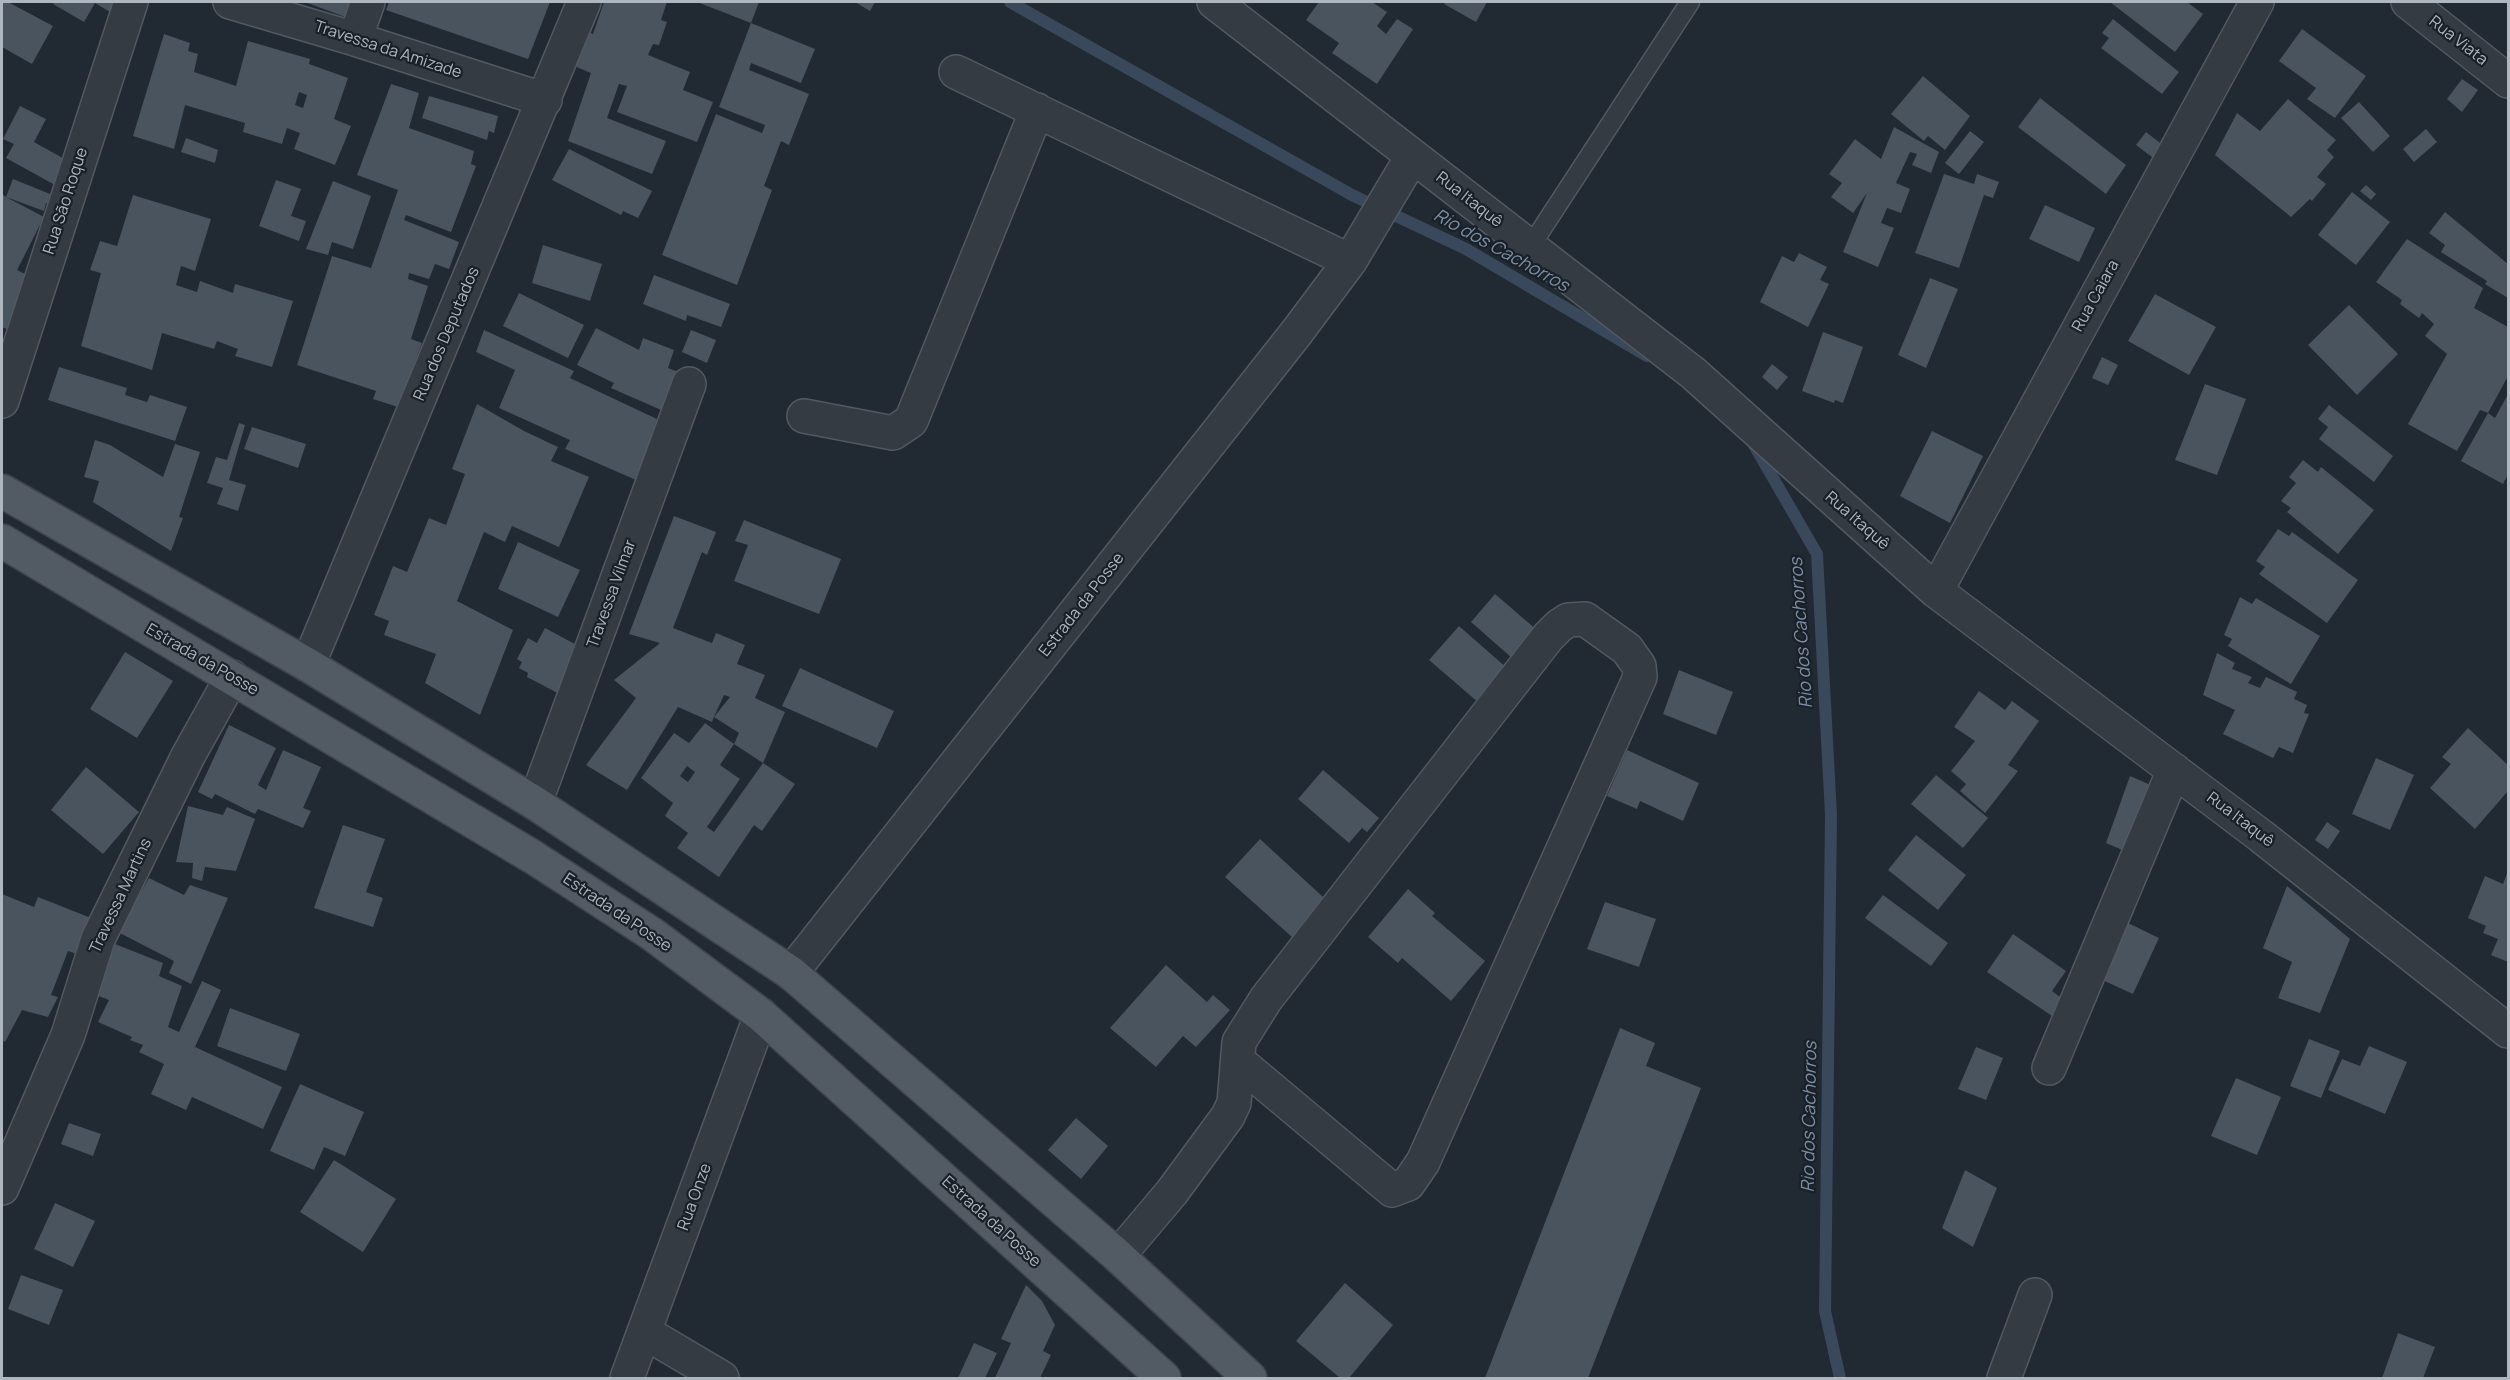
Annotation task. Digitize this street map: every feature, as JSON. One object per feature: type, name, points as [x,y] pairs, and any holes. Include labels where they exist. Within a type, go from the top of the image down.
[{"type":"main road","points":[[2,491],[308,665],[535,803],[791,974],[1119,1256],[1250,1378]]},
{"type":"main road","name":"Estrada da Posse","points":[[2,541],[533,857],[652,934],[761,1015],[1164,1378]]},
{"type":"street","name":"Rua São Roque","points":[[2,401],[131,2]]},
{"type":"street","name":"Travessa da Amizade","points":[[230,2],[355,39],[545,100]]},
{"type":"street","points":[[355,39],[368,2]]},
{"type":"street","name":"Rua dos Deputados","points":[[308,665],[584,2]]},
{"type":"street","name":"Rua Caiara","points":[[1936,591],[2257,2]]},
{"type":"street","name":"Rua Viata","points":[[2408,2],[2508,81]]},
{"type":"street","name":"Rua Itaquê","points":[[1224,5],[1412,157],[1693,373],[1936,591],[2174,770],[2508,1031]]},
{"type":"street","points":[[956,72],[1350,261]]},
{"type":"street","points":[[804,416],[893,433],[911,421],[1037,110]]},
{"type":"street","name":"Estrada da Posse","points":[[791,974],[1290,341],[1350,261],[1412,157]]},
{"type":"street","name":"Travessa Vilmar","points":[[535,803],[689,384]]},
{"type":"street","points":[[1119,1256],[1172,1192],[1228,1116],[1234,1103],[1239,1042],[1266,999],[1559,626],[1568,620],[1585,619],[1627,649],[1639,666],[1640,677],[1423,1162],[1408,1184],[1392,1190],[1238,1061]]},
{"type":"street","name":"Travessa Martins","points":[[2,1188],[68,1035],[98,939],[188,756],[232,678]]},
{"type":"street","points":[[2049,1068],[2174,770]]},
{"type":"street","name":"Rua Onze","points":[[627,1378],[646,1333],[761,1015]]},
{"type":"street","points":[[2004,1378],[2035,1294]]},
{"type":"street","points":[[646,1333],[722,1378]]},
{"type":"lane","points":[[1530,247],[1690,2]]},
{"type":"building","points":[[2,2],[8,2],[53,26],[32,64],[2,47]]},
{"type":"building","points":[[55,2],[123,2],[115,15],[95,3],[84,22],[53,4]]},
{"type":"building","points":[[305,2],[350,2],[345,17]]},
{"type":"building","points":[[389,2],[550,2],[528,59],[386,10]]},
{"type":"building","points":[[604,2],[667,2],[661,20],[667,22],[659,45],[653,44],[648,55],[690,72],[683,90],[713,102],[697,142],[617,112],[627,86],[619,84],[607,118],[666,141],[652,174],[568,141],[591,73],[569,64],[581,29],[593,34]]},
{"type":"building","points":[[697,2],[759,2],[751,23]]},
{"type":"building","points":[[855,2],[875,2],[870,11]]},
{"type":"building","points":[[1319,2],[1372,2],[1387,12],[1377,26],[1386,34],[1397,19],[1413,29],[1377,84],[1332,53],[1339,43],[1306,20]]},
{"type":"building","points":[[1446,2],[1487,2],[1476,22],[1444,4]]},
{"type":"building","points":[[2110,2],[2187,2],[2203,14],[2175,52]]},
{"type":"building","points":[[2113,19],[2179,72],[2162,94],[2101,48],[2109,38],[2102,33]]},
{"type":"building","points":[[751,23],[815,49],[801,83],[751,63],[749,70],[809,94],[789,145],[781,141],[764,186],[772,190],[737,285],[662,255],[716,114],[762,133],[765,125],[719,107]]},
{"type":"building","points":[[2302,29],[2366,76],[2335,118],[2307,99],[2316,88],[2279,61]]},
{"type":"building","points":[[164,34],[190,43],[188,51],[198,54],[194,72],[236,86],[248,41],[310,59],[309,64],[348,78],[334,119],[351,126],[335,165],[294,149],[300,133],[287,128],[282,144],[243,132],[245,123],[185,105],[174,149],[133,136]],"holes":[[[299,92],[307,95],[303,108],[295,105]]]},
{"type":"building","points":[[1923,76],[1970,116],[1945,150],[1928,136],[1924,141],[1891,114]]},
{"type":"building","points":[[2462,79],[2478,90],[2462,112],[2447,99]]},
{"type":"building","points":[[391,84],[419,93],[409,128],[474,151],[471,164],[476,166],[451,232],[406,215],[404,220],[459,242],[449,269],[435,264],[429,279],[409,273],[408,279],[428,286],[411,339],[422,343],[398,407],[373,399],[376,391],[297,365],[332,256],[371,268],[398,190],[357,175]]},
{"type":"building","points":[[429,96],[498,116],[494,133],[489,131],[487,140],[422,118]]},
{"type":"building","points":[[2040,98],[2126,165],[2106,194],[2018,127]]},
{"type":"building","points":[[2288,99],[2336,140],[2327,150],[2334,157],[2317,177],[2326,184],[2312,201],[2310,199],[2291,217],[2215,155],[2237,113],[2260,131]]},
{"type":"building","points":[[2359,102],[2390,136],[2373,152],[2341,118]]},
{"type":"building","points":[[20,106],[46,119],[34,142],[68,161],[55,185],[6,158],[14,144],[3,139]]},
{"type":"building","points":[[1894,127],[1939,152],[1931,173],[1912,165],[1917,154],[1910,152],[1896,183],[1910,189],[1901,213],[1887,208],[1881,223],[1894,228],[1878,267],[1843,252],[1867,193],[1853,213],[1831,197],[1842,183],[1829,174],[1855,139],[1881,159]]},
{"type":"building","points":[[2426,129],[2437,142],[2414,162],[2403,149]]},
{"type":"building","points":[[1970,131],[1984,142],[1959,174],[1945,163]]},
{"type":"building","points":[[2146,132],[2164,146],[2156,160],[2136,145]]},
{"type":"building","points":[[186,138],[218,150],[215,163],[181,152]]},
{"type":"building","points":[[569,149],[652,191],[638,218],[623,211],[621,215],[552,180]]},
{"type":"building","points":[[1944,174],[1974,184],[1977,174],[1999,182],[1993,198],[1984,195],[1959,268],[1915,253]]},
{"type":"building","points":[[13,179],[55,196],[52,205],[46,203],[44,211],[6,197]]},
{"type":"building","points":[[276,180],[301,189],[291,216],[306,221],[299,241],[259,226]]},
{"type":"building","points":[[333,181],[371,196],[353,249],[332,242],[328,255],[306,249]]},
{"type":"building","points":[[2366,185],[2376,194],[2371,200],[2360,191]]},
{"type":"building","points":[[2352,192],[2390,222],[2356,265],[2318,235]]},
{"type":"building","points":[[2,194],[44,217],[17,270],[35,279],[9,330],[2,327]]},
{"type":"building","points":[[133,195],[211,219],[195,271],[181,266],[176,285],[197,292],[200,281],[233,293],[235,284],[293,301],[272,367],[235,356],[238,349],[217,341],[214,349],[162,333],[152,370],[81,346],[101,273],[90,270],[100,241],[117,246]]},
{"type":"building","points":[[2045,205],[2095,228],[2079,262],[2029,239]]},
{"type":"building","points":[[2445,212],[2508,264],[2508,298],[2485,284],[2487,281],[2441,252],[2445,245],[2429,233]]},
{"type":"building","points":[[2407,239],[2483,288],[2474,308],[2508,327],[2508,376],[2488,413],[2480,410],[2457,451],[2408,424],[2447,354],[2425,336],[2434,324],[2422,313],[2419,318],[2400,304],[2402,300],[2376,282]]},
{"type":"building","points":[[543,245],[602,264],[590,301],[532,283]]},
{"type":"building","points":[[1799,253],[1827,267],[1820,280],[1829,284],[1808,327],[1760,302],[1782,256],[1794,262]]},
{"type":"building","points":[[654,275],[730,304],[721,327],[687,315],[686,321],[643,304]]},
{"type":"building","points":[[1930,278],[1958,289],[1926,368],[1898,355]]},
{"type":"building","points":[[519,293],[584,325],[568,358],[503,326]]},
{"type":"building","points":[[2155,294],[2216,327],[2189,375],[2128,341]]},
{"type":"building","points":[[2349,305],[2398,354],[2357,395],[2308,345]]},
{"type":"building","points":[[596,328],[639,350],[643,338],[674,350],[668,368],[692,377],[677,417],[611,388],[614,383],[577,365]]},
{"type":"building","points":[[484,330],[574,371],[570,378],[659,420],[636,480],[565,449],[570,440],[499,408],[515,370],[476,352]]},
{"type":"building","points":[[691,330],[716,340],[707,363],[682,352]]},
{"type":"building","points":[[1823,332],[1863,347],[1843,403],[1835,400],[1834,403],[1802,391]]},
{"type":"building","points":[[2102,357],[2118,365],[2108,385],[2092,378]]},
{"type":"building","points":[[1772,364],[1788,377],[1777,390],[1762,377]]},
{"type":"building","points":[[59,367],[127,388],[125,395],[147,402],[150,395],[187,407],[175,441],[48,400]]},
{"type":"building","points":[[2205,384],[2246,399],[2217,475],[2175,460]]},
{"type":"building","points":[[2508,394],[2508,474],[2503,484],[2461,461],[2488,413],[2495,418]]},
{"type":"building","points":[[477,404],[524,431],[558,447],[551,461],[589,477],[559,547],[512,526],[505,542],[484,532],[457,601],[513,630],[480,715],[425,683],[436,654],[384,635],[389,621],[374,615],[393,566],[407,572],[429,518],[446,525],[465,474],[452,469]]},
{"type":"building","points":[[2329,405],[2393,456],[2374,482],[2319,439],[2328,427],[2318,419]]},
{"type":"building","points":[[239,423],[245,425],[229,480],[246,485],[238,511],[217,504],[223,488],[207,483],[216,457],[227,460]]},
{"type":"building","points":[[252,427],[306,444],[298,468],[244,449]]},
{"type":"building","points":[[1932,431],[1983,456],[1950,523],[1900,496]]},
{"type":"building","points":[[95,440],[110,445],[163,477],[175,444],[200,452],[179,517],[183,518],[171,551],[93,502],[99,481],[84,477]]},
{"type":"building","points":[[2303,460],[2318,472],[2321,467],[2374,510],[2338,554],[2287,512],[2291,508],[2281,501],[2296,483],[2289,477]]},
{"type":"building","points":[[674,516],[716,532],[707,555],[702,552],[673,628],[712,643],[716,633],[745,645],[737,664],[765,675],[755,698],[785,712],[763,763],[734,744],[739,733],[714,717],[730,697],[724,695],[713,719],[712,722],[678,707],[627,790],[586,765],[636,698],[614,680],[660,643],[629,634]]},
{"type":"building","points":[[744,520],[841,559],[819,614],[734,581],[748,545],[735,541]]},
{"type":"building","points":[[2278,529],[2289,536],[2292,532],[2358,580],[2327,623],[2259,574],[2265,567],[2256,561]]},
{"type":"building","points":[[518,542],[580,570],[558,617],[498,589]]},
{"type":"building","points":[[1495,594],[1545,637],[1520,665],[1471,622]]},
{"type":"building","points":[[2240,597],[2252,604],[2256,598],[2320,636],[2291,684],[2228,646],[2232,639],[2224,635]]},
{"type":"building","points":[[1459,626],[1508,669],[1479,703],[1429,660]]},
{"type":"building","points":[[545,628],[586,650],[569,699],[527,677],[528,673],[519,668],[522,662],[517,659],[528,638],[537,643]]},
{"type":"building","points":[[125,652],[173,681],[137,738],[90,709]]},
{"type":"building","points":[[2217,653],[2235,663],[2232,669],[2252,677],[2248,683],[2260,688],[2266,677],[2297,692],[2294,699],[2307,705],[2304,713],[2309,714],[2293,753],[2279,747],[2273,758],[2223,734],[2235,710],[2203,695]]},
{"type":"building","points":[[800,668],[894,711],[877,748],[782,706]]},
{"type":"building","points":[[1679,670],[1733,692],[1716,735],[1663,714]]},
{"type":"building","points":[[1979,691],[2005,710],[2012,701],[2039,721],[2008,765],[2018,771],[1985,813],[1960,791],[1966,784],[1951,771],[1975,741],[1954,727]]},
{"type":"building","points":[[705,723],[734,744],[720,765],[740,779],[707,827],[714,832],[763,763],[795,784],[762,831],[754,825],[719,877],[677,848],[688,833],[665,816],[673,803],[641,778],[674,733],[689,743]],"holes":[[[687,766],[695,772],[688,782],[680,776]]]},
{"type":"building","points":[[229,725],[276,748],[258,785],[266,790],[283,750],[321,767],[303,808],[311,811],[303,828],[258,809],[255,814],[215,794],[212,799],[198,792]]},
{"type":"building","points":[[2468,728],[2508,765],[2508,791],[2475,829],[2430,788],[2451,764],[2442,757]]},
{"type":"building","points":[[1627,750],[1699,783],[1683,821],[1640,801],[1637,809],[1607,796]]},
{"type":"building","points":[[2376,758],[2414,775],[2390,830],[2352,814]]},
{"type":"building","points":[[86,767],[139,812],[103,854],[51,810]]},
{"type":"building","points":[[1323,770],[1379,818],[1367,832],[1362,828],[1349,843],[1298,799]]},
{"type":"building","points":[[1936,775],[1988,818],[1963,848],[1911,804]]},
{"type":"building","points":[[2130,776],[2153,786],[2127,852],[2106,843]]},
{"type":"building","points":[[188,806],[223,815],[227,807],[255,819],[236,871],[205,867],[202,881],[192,878],[193,863],[176,862]]},
{"type":"building","points":[[2327,822],[2340,831],[2328,849],[2315,840]]},
{"type":"building","points":[[343,825],[385,839],[366,892],[383,898],[373,927],[314,908]]},
{"type":"building","points":[[1916,835],[1966,875],[1938,910],[1888,870]]},
{"type":"building","points":[[1260,839],[1335,908],[1302,946],[1225,877]]},
{"type":"building","points":[[2508,871],[2508,962],[2491,955],[2498,939],[2483,933],[2486,926],[2468,918],[2485,876],[2503,884]]},
{"type":"building","points":[[149,878],[184,895],[190,885],[228,898],[191,984],[169,973],[174,961],[118,932]]},
{"type":"building","points":[[2287,886],[2350,939],[2320,1013],[2278,998],[2292,962],[2263,948]]},
{"type":"building","points":[[1408,889],[1435,913],[1432,916],[1485,961],[1451,1001],[1402,958],[1398,963],[1368,937]]},
{"type":"building","points":[[2,894],[34,907],[38,897],[91,918],[77,954],[68,951],[51,995],[58,997],[48,1017],[22,1010],[5,1042],[2,1040]]},
{"type":"building","points":[[1883,895],[1948,943],[1931,966],[1865,918]]},
{"type":"building","points":[[1605,902],[1656,919],[1639,967],[1587,949]]},
{"type":"building","points":[[2124,921],[2159,938],[2133,994],[2098,978]]},
{"type":"building","points":[[2013,934],[2066,971],[2052,991],[2063,999],[2052,1016],[1987,972]]},
{"type":"building","points":[[115,944],[163,963],[159,976],[182,986],[168,1027],[179,1032],[202,981],[221,990],[195,1047],[282,1087],[263,1129],[192,1097],[186,1110],[151,1094],[164,1064],[139,1052],[143,1045],[130,1040],[132,1037],[98,1022],[109,1000],[96,995]]},
{"type":"building","points":[[1166,965],[1207,1002],[1213,995],[1230,1010],[1196,1047],[1183,1036],[1156,1067],[1110,1028]]},
{"type":"building","points":[[230,1008],[300,1034],[286,1071],[217,1046]]},
{"type":"building","points":[[1620,1028],[1655,1043],[1646,1066],[1701,1088],[1588,1378],[1485,1378]]},
{"type":"building","points":[[2309,1039],[2340,1051],[2321,1098],[2290,1086]]},
{"type":"building","points":[[2369,1046],[2407,1062],[2385,1114],[2328,1090],[2342,1059],[2360,1066]]},
{"type":"building","points":[[1976,1047],[2003,1058],[1986,1100],[1958,1089]]},
{"type":"building","points":[[2236,1078],[2281,1097],[2257,1155],[2211,1136]]},
{"type":"building","points":[[300,1084],[364,1112],[345,1156],[324,1147],[314,1170],[270,1151]]},
{"type":"building","points":[[1076,1118],[1108,1146],[1081,1179],[1048,1150]]},
{"type":"building","points":[[69,1123],[101,1134],[93,1156],[61,1144]]},
{"type":"building","points":[[334,1160],[396,1199],[363,1252],[300,1212]]},
{"type":"building","points":[[1965,1170],[1997,1188],[1973,1247],[1942,1228]]},
{"type":"building","points":[[55,1203],[95,1221],[73,1267],[34,1249]]},
{"type":"building","points":[[21,1275],[63,1290],[49,1325],[8,1309]]},
{"type":"building","points":[[1345,1283],[1393,1325],[1349,1378],[1340,1378],[1296,1341]]},
{"type":"building","points":[[1026,1285],[1042,1301],[1055,1325],[1043,1351],[1051,1355],[1040,1378],[995,1378],[1011,1343],[1001,1339]]},
{"type":"building","points":[[2398,1333],[2435,1347],[2423,1378],[2382,1378]]},
{"type":"building","points":[[974,1343],[997,1353],[985,1378],[958,1378]]},
{"type":"waterway","name":"Rio dos Cachorros","points":[[1010,2],[1352,195],[1466,249],[1647,356]]},
{"type":"waterway","name":"Rio dos Cachorros","points":[[1754,445],[1817,554],[1831,815],[1825,1311],[1840,1378]]}]
